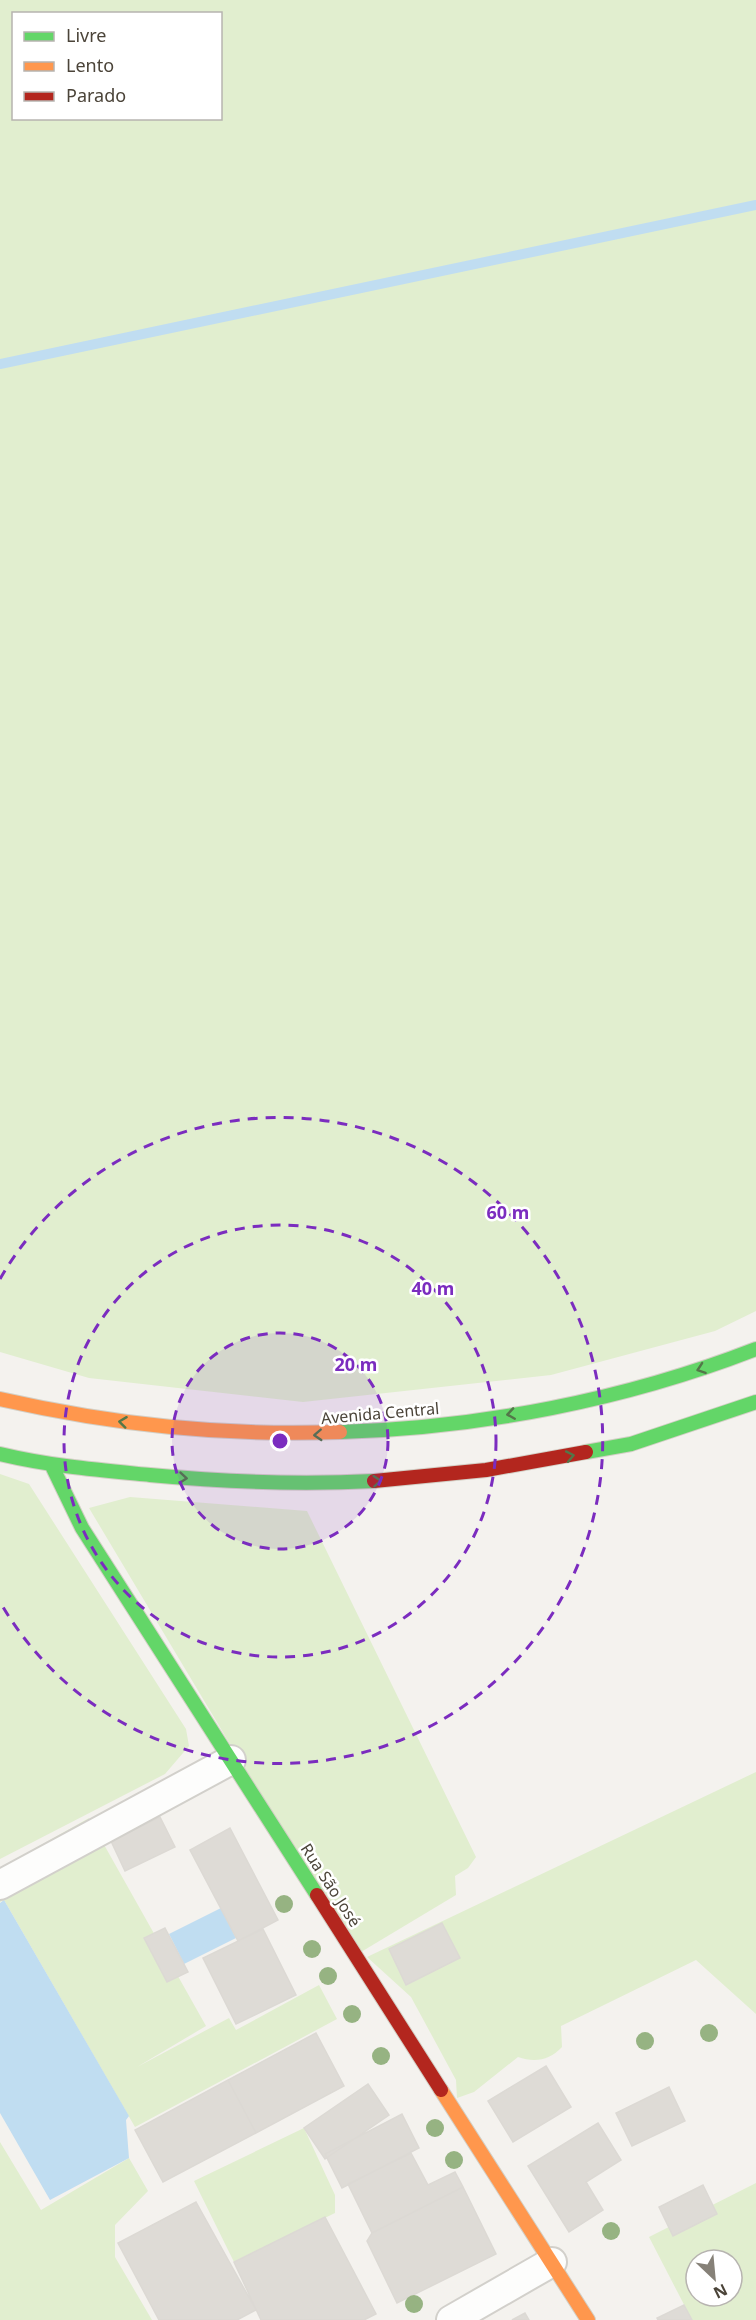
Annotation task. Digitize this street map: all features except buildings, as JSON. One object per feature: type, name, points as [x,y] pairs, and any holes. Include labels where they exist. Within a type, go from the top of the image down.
[{"type":"main road","name":"Avenida Central","points":[[0,1399],[118,1422],[313,1436],[431,1426],[530,1412],[636,1389],[756,1349]]},
{"type":"main road","points":[[0,1454],[51,1466],[195,1479],[306,1485],[420,1478],[486,1470],[631,1444],[756,1402]]},
{"type":"main road","name":"Rua São José","points":[[51,1466],[82,1528],[588,2320]]},
{"type":"street","points":[[0,1885],[231,1760]]},
{"type":"street","points":[[451,2320],[552,2262]]},
{"type":"green space","points":[[0,0],[756,0],[756,1311],[715,1331],[551,1375],[303,1402],[89,1378],[0,1352]]},
{"type":"green space","points":[[0,1474],[29,1484],[186,1729],[189,1746],[165,1774],[0,1859]]},
{"type":"green space","points":[[130,1497],[307,1511],[476,1857],[468,1868],[455,1876],[456,1895],[356,1955],[89,1508]]},
{"type":"green space","points":[[756,1772],[756,2014],[696,1960],[561,2026],[562,2047],[552,2055],[536,2060],[518,2057],[474,2092],[457,2098],[456,2080],[411,1997],[367,1957]]},
{"type":"green space","points":[[89,1818],[206,2026],[137,2067],[229,2018],[236,2030],[319,1985],[337,2019],[135,2127],[4,1900],[0,1902],[0,1868]]},
{"type":"green space","points":[[304,2128],[335,2195],[335,2213],[234,2262],[194,2181]]},
{"type":"green space","points":[[0,2142],[41,2210],[129,2158],[148,2191],[115,2225],[115,2257],[152,2320],[0,2320]]},
{"type":"green space","points":[[756,2183],[756,2320],[692,2320],[686,2308],[744,2308],[744,2248],[684,2248],[684,2305],[649,2237]]},
{"type":"water","points":[[4,1900],[129,2116],[126,2120],[129,2158],[50,2200],[0,2113],[0,1903]]},
{"type":"water","points":[[221,1908],[236,1938],[184,1964],[169,1934]]},
{"type":"waterway","points":[[0,364],[756,205]]},
{"type":"traffic: fast","points":[[340,1432],[446,1425],[551,1408],[655,1383],[756,1349]]},
{"type":"traffic: fast","points":[[586,1452],[631,1444],[756,1402]]},
{"type":"traffic: fast","points":[[0,1454],[37,1462],[150,1475],[290,1483],[374,1481]]},
{"type":"traffic: fast","points":[[52,1466],[82,1528],[317,1895]]},
{"type":"traffic: slow","points":[[0,1399],[85,1416],[169,1427],[253,1432],[340,1432]]},
{"type":"traffic: slow","points":[[441,2090],[588,2320]]},
{"type":"traffic: jam","points":[[374,1481],[486,1470],[586,1452]]},
{"type":"traffic: jam","points":[[317,1895],[441,2090]]}]
